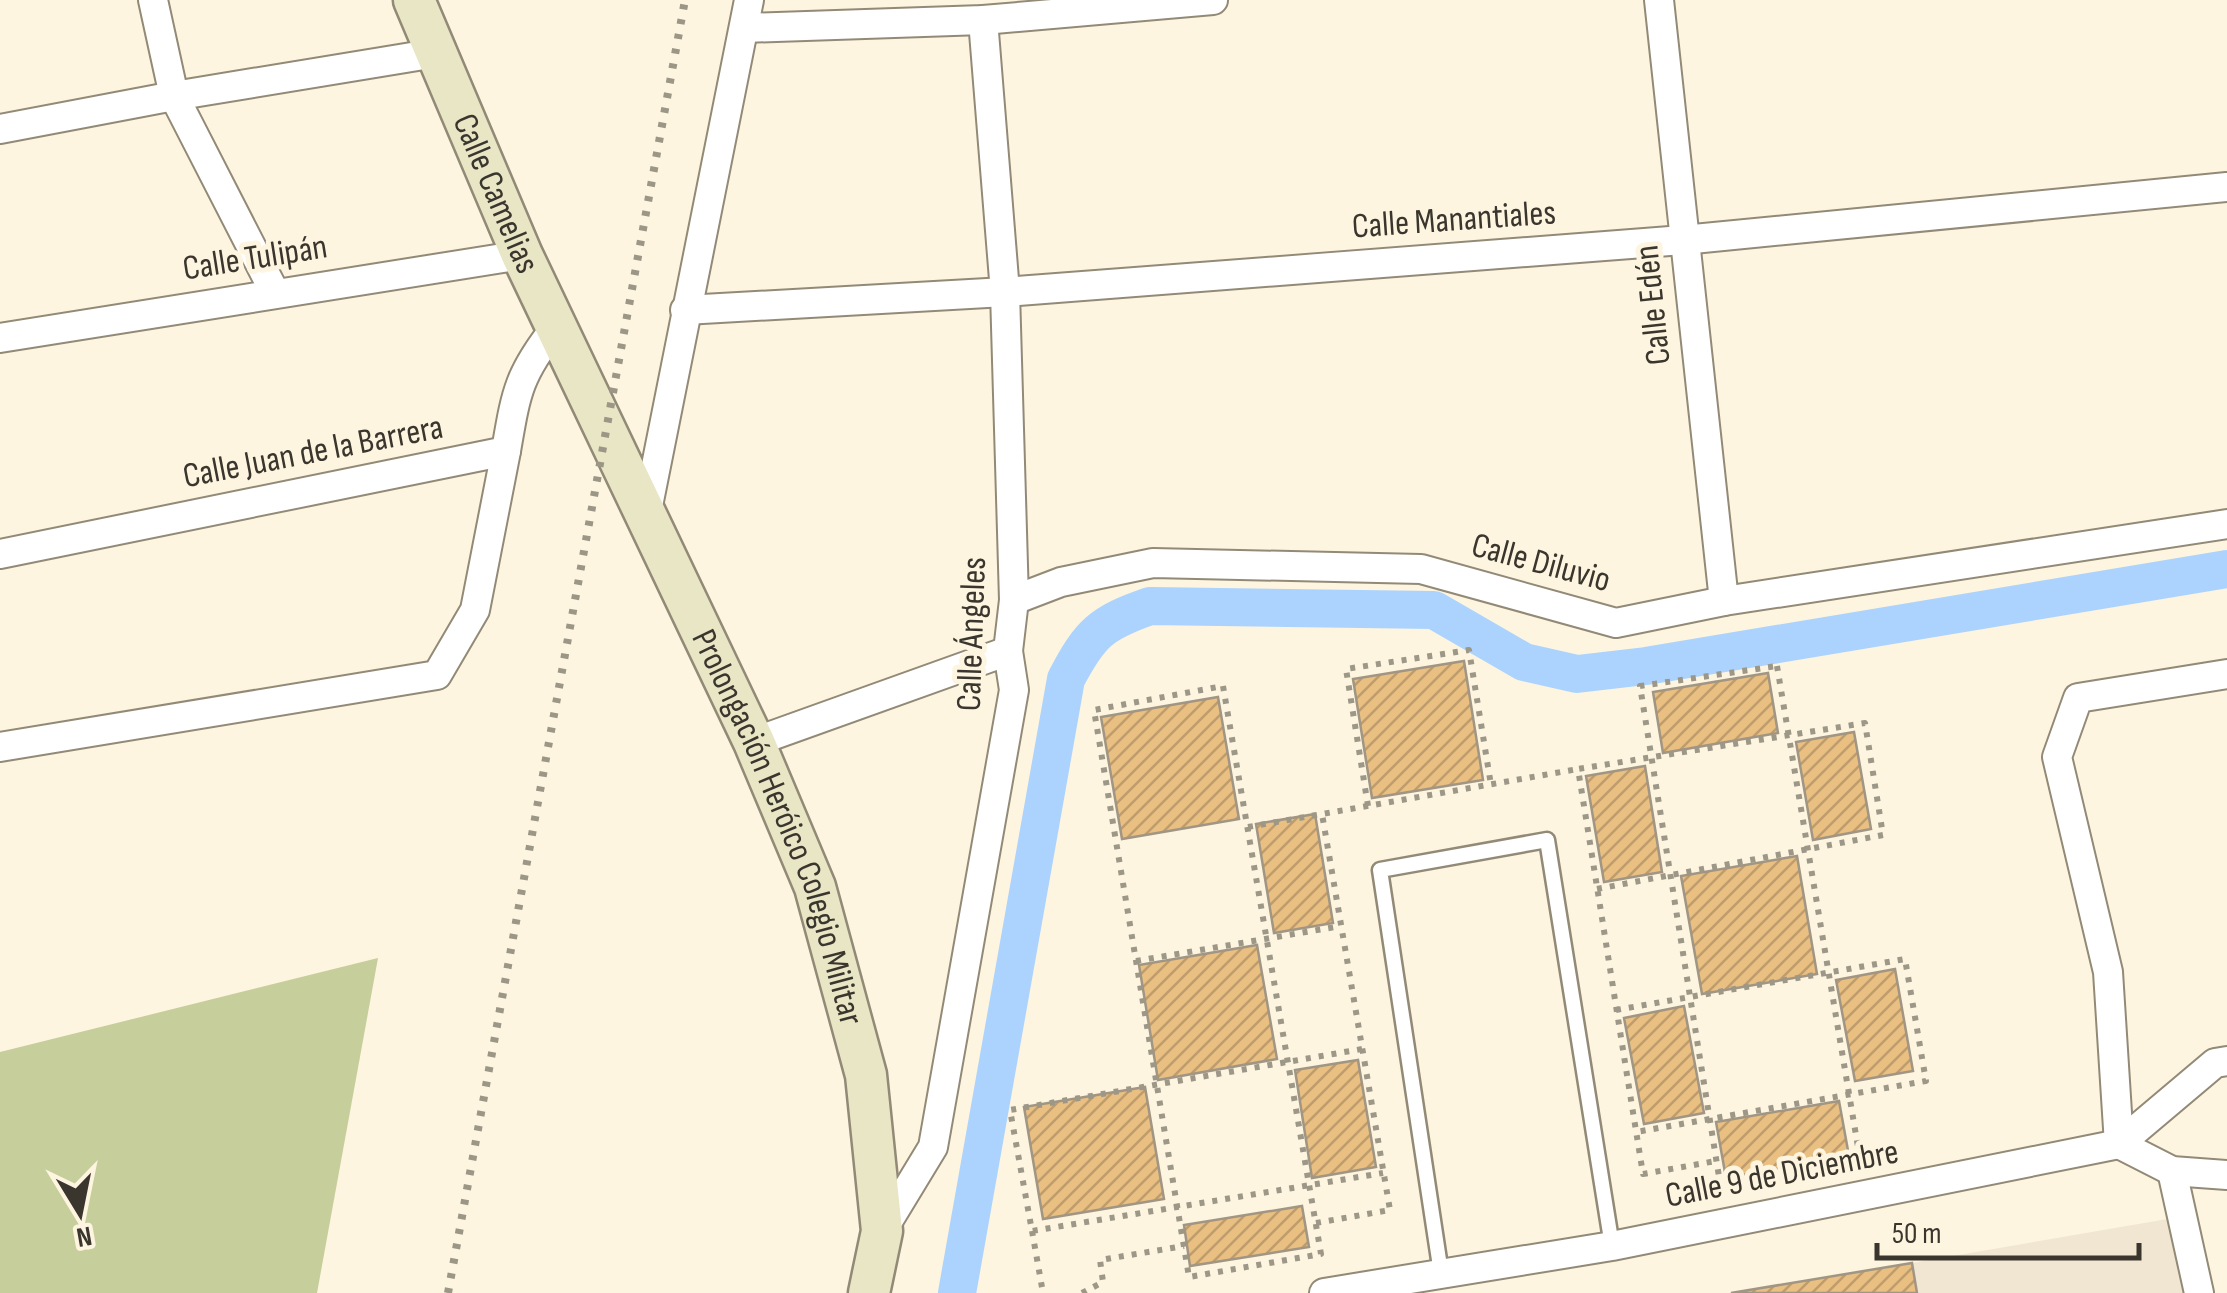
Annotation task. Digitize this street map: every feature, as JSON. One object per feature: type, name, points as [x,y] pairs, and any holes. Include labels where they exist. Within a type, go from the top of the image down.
[{"type":"street","points":[[153,0],[174,96],[274,292]]},
{"type":"street","name":"Calle Camelias","points":[[414,0],[522,255],[584,386]]},
{"type":"street","points":[[646,516],[749,0]]},
{"type":"street","points":[[744,28],[983,20],[1213,0]]},
{"type":"street","name":"Calle Edén","points":[[1660,0],[1724,600]]},
{"type":"street","name":"Calle Ángeles","points":[[882,1230],[933,1147],[1014,690],[1008,650],[1014,600],[1005,292],[983,20]]},
{"type":"street","points":[[0,129],[436,53]]},
{"type":"street","name":"Calle Manantiales","points":[[685,310],[1005,292],[1683,240],[2227,186]]},
{"type":"street","name":"Calle Tulipán","points":[[0,338],[522,255]]},
{"type":"street","points":[[0,747],[437,675],[476,610],[517,388],[533,356],[556,327]]},
{"type":"street","name":"Prolongación Heróico Colegio Militar","points":[[584,386],[754,742],[815,887],[866,1075],[882,1230],[870,1293]]},
{"type":"street","name":"Calle Juan de la Barrera","points":[[0,554],[506,452]]},
{"type":"street","name":"Calle Diluvio","points":[[1014,600],[1061,582],[1153,563],[1421,569],[1616,622],[1724,600],[2227,524]]},
{"type":"street","points":[[754,742],[1008,650]]},
{"type":"street","points":[[2227,674],[2078,698],[2057,757],[2108,972],[2119,1144],[2172,1171],[2227,1175]]},
{"type":"street","name":"Calle 9 de Diciembre","points":[[1324,1293],[1381,1288],[1441,1273],[1612,1246],[2119,1144],[2215,1064],[2227,1061]]},
{"type":"street","points":[[2172,1171],[2198,1293]]},
{"type":"lane","points":[[1441,1273],[1380,870],[1547,840],[1612,1246]]},
{"type":"path","points":[[1368,806],[1346,669],[1469,650],[1491,784]]},
{"type":"path","points":[[1776,666],[1807,850],[1861,1166],[1721,1189],[1640,686],[1776,666]]},
{"type":"path","points":[[1224,686],[1248,827],[1322,1254],[1189,1277],[1094,710],[1224,686]]},
{"type":"path","points":[[1248,827],[1865,724],[1883,835],[1597,889]]},
{"type":"path","points":[[1578,769],[1642,1174],[1716,1161]]},
{"type":"path","points":[[1316,1222],[1390,1210],[1322,814]]},
{"type":"path","points":[[1136,961],[1341,926]]},
{"type":"path","points":[[1616,1010],[1905,958],[1926,1081],[1636,1132]]},
{"type":"path","points":[[1043,1293],[1010,1110],[1362,1049]]},
{"type":"path","points":[[1032,1231],[1384,1173]]},
{"type":"path","points":[[1082,1293],[1103,1282],[1100,1260],[1184,1246]]},
{"type":"shaded area","points":[[2179,1217],[2192,1293],[1917,1293],[1912,1263]]},
{"type":"green space","points":[[378,958],[317,1293],[0,1293],[0,1052]]},
{"type":"building","points":[[1464,661],[1483,780],[1372,798],[1353,679]]},
{"type":"building","points":[[1768,673],[1778,733],[1663,753],[1653,692]]},
{"type":"building","points":[[1218,697],[1239,819],[1122,839],[1101,717]]},
{"type":"building","points":[[1854,732],[1871,829],[1813,840],[1796,742]]},
{"type":"building","points":[[1645,766],[1662,872],[1604,882],[1586,776]]},
{"type":"building","points":[[1315,814],[1333,923],[1274,933],[1256,824]]},
{"type":"building","points":[[1797,856],[1817,974],[1702,994],[1681,876]]},
{"type":"building","points":[[1257,945],[1277,1059],[1158,1080],[1139,965]]},
{"type":"building","points":[[1895,969],[1913,1071],[1855,1081],[1836,980]]},
{"type":"building","points":[[1684,1006],[1704,1113],[1644,1124],[1624,1018]]},
{"type":"building","points":[[1358,1060],[1376,1167],[1312,1178],[1295,1070]]},
{"type":"building","points":[[1145,1087],[1164,1199],[1043,1219],[1024,1107]]},
{"type":"building","points":[[1839,1101],[1849,1156],[1726,1178],[1716,1122]]},
{"type":"building","points":[[1302,1206],[1309,1247],[1190,1266],[1184,1225]]},
{"type":"building","points":[[1912,1263],[1917,1293],[1731,1293]]},
{"type":"waterway","points":[[957,1293],[1066,679],[1090,640],[1108,624],[1150,606],[1434,610],[1524,662],[1577,674],[1646,666],[2227,569]]},
{"type":"railway","points":[[448,1293],[685,0]]}]
